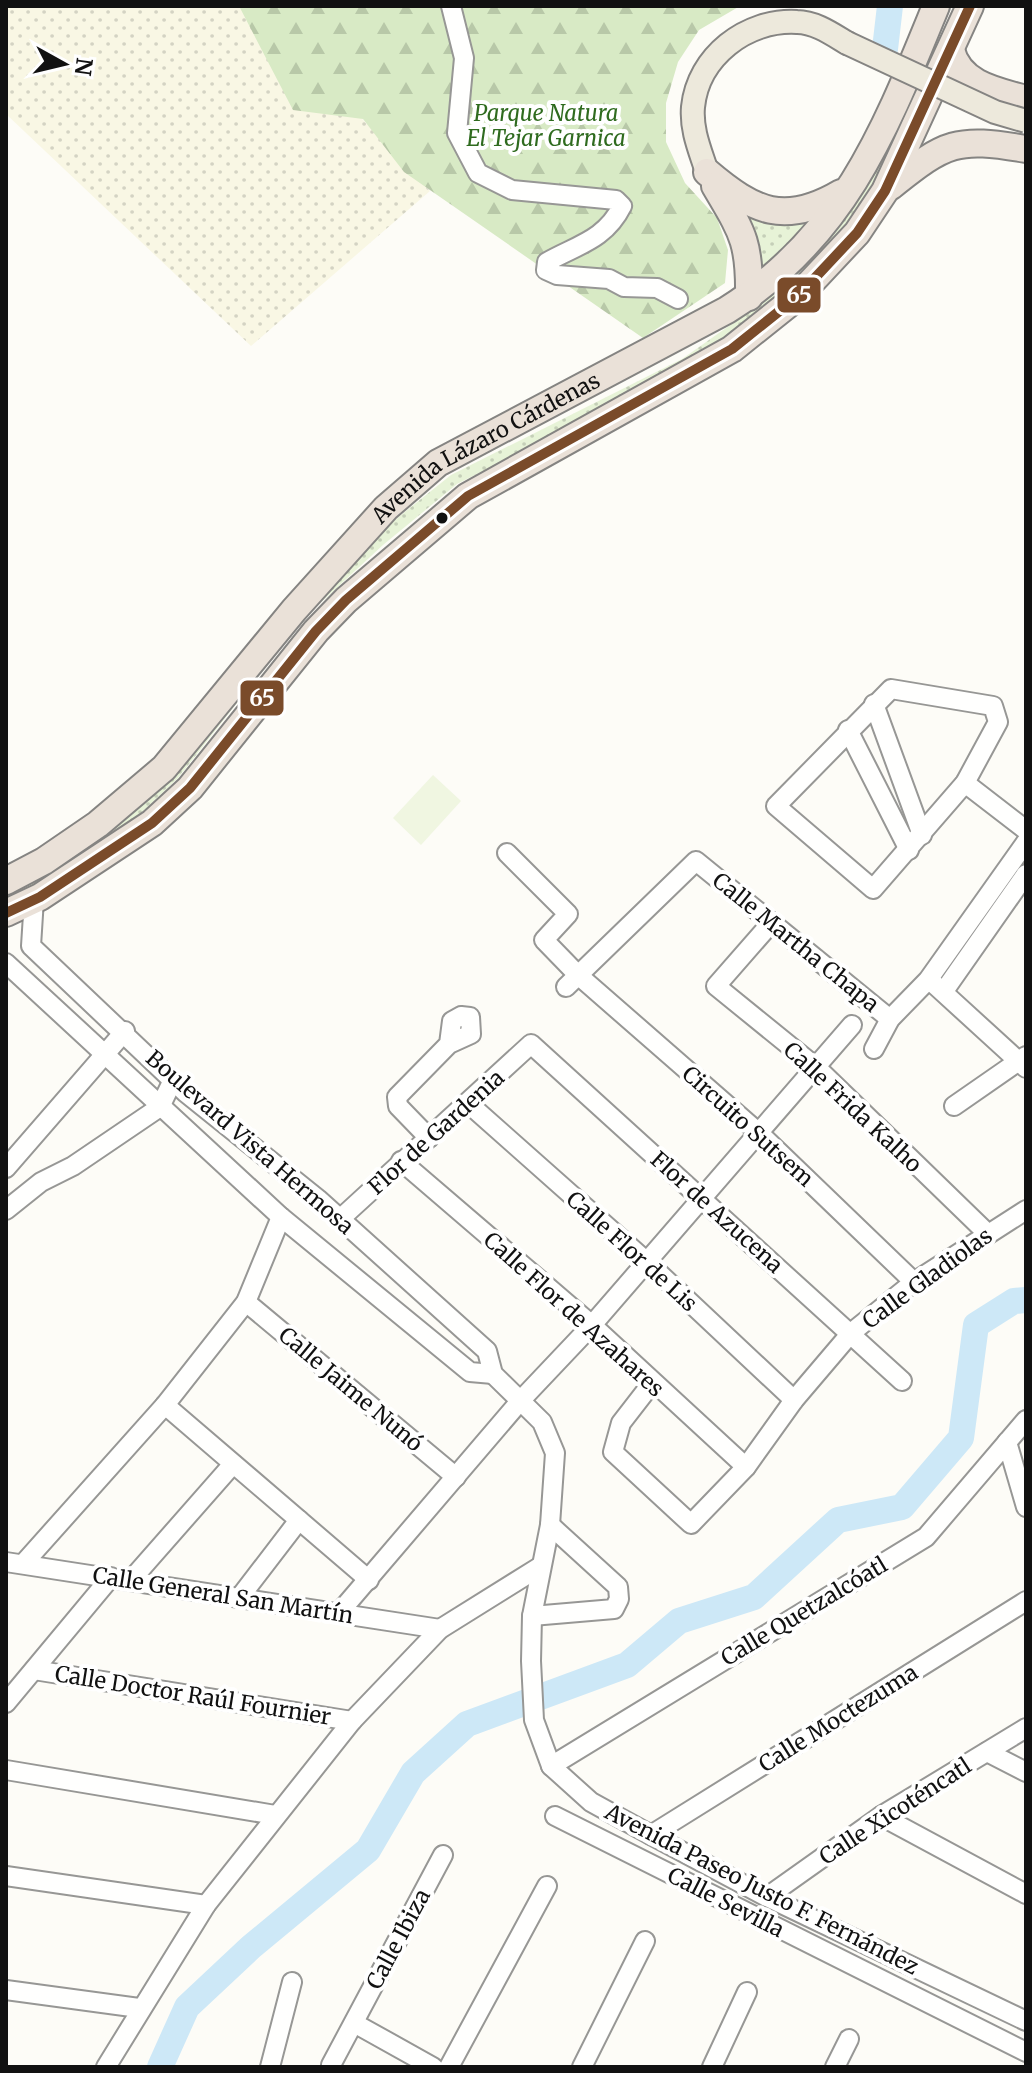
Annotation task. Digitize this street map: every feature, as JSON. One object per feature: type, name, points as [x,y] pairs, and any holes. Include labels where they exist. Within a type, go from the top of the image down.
[{"type":"highway","name":"Avenida Lázaro Cárdenas","points":[[6,881],[44,861],[87,831],[164,768],[335,564],[386,508],[438,463],[749,297],[806,246],[855,185],[889,121],[936,6]]},
{"type":"highway","name":"Avenida Lázaro Cárdenas","points":[[6,913],[34,899],[152,823],[190,788],[316,631],[346,600],[468,496],[732,349],[797,297],[857,233],[885,191],[970,6]]},
{"type":"highway","points":[[951,50],[957,66],[970,78],[996,91],[1026,99]]},
{"type":"highway","points":[[885,191],[929,155],[953,145],[970,141],[1026,149]]},
{"type":"highway","points":[[707,172],[737,197],[773,211],[816,208],[855,185]]},
{"type":"highway","points":[[707,172],[745,238],[750,257],[749,297]]},
{"type":"main road","points":[[707,172],[693,130],[694,100],[702,74],[724,46],[742,34],[797,21],[821,28],[995,112],[1026,121]]},
{"type":"street","points":[[451,6],[464,58],[457,133],[478,173],[512,190],[616,200],[622,206],[614,221],[600,235],[547,262],[546,270],[557,275],[609,279],[624,287],[657,288],[678,299]]},
{"type":"street","points":[[891,689],[993,706],[998,722],[965,783],[873,889],[776,806],[848,730],[891,689]]},
{"type":"street","points":[[874,704],[922,835]]},
{"type":"street","points":[[848,730],[909,850]]},
{"type":"street","points":[[965,783],[1026,830]]},
{"type":"street","points":[[936,985],[1026,842]]},
{"type":"street","name":"Circuito Sutsem","points":[[507,853],[568,914],[544,940],[572,981],[759,1133],[914,1282]]},
{"type":"street","name":"Calle Martha Chapa","points":[[572,981],[696,861],[890,1019],[936,985]]},
{"type":"street","points":[[936,985],[1026,874]]},
{"type":"street","name":"Boulevard Vista Hermosa","points":[[34,899],[31,946],[125,1031],[173,1080],[340,1219],[487,1351],[493,1374],[542,1422],[555,1453],[550,1525],[541,1566]]},
{"type":"street","name":"Calle Frida Kalho","points":[[772,922],[716,986],[817,1068],[987,1233]]},
{"type":"street","name":"Boulevard Vista Hermosa","points":[[6,963],[281,1217],[470,1372],[493,1374]]},
{"type":"street","points":[[936,985],[1025,1062],[954,1106]]},
{"type":"street","points":[[874,1049],[890,1019]]},
{"type":"street","points":[[339,1613],[521,1400],[592,1325],[852,1025]]},
{"type":"street","points":[[6,1168],[125,1031]]},
{"type":"street","points":[[429,1138],[398,1106],[397,1097],[449,1044]]},
{"type":"street","name":"Flor de Gardenia","points":[[340,1219],[531,1044]]},
{"type":"street","name":"Flor de Azucena","points":[[531,1044],[902,1381]]},
{"type":"street","points":[[6,1210],[41,1182],[73,1166],[160,1107],[173,1080]]},
{"type":"street","name":"Calle Flor de Lis","points":[[469,1104],[647,1262],[794,1400]]},
{"type":"street","name":"Calle Flor de Azahares","points":[[401,1161],[592,1325],[746,1467]]},
{"type":"street","name":"Calle Gladiolas","points":[[652,1383],[621,1423],[613,1452],[691,1524],[746,1467],[794,1400],[851,1333],[914,1282],[1026,1210]]},
{"type":"street","points":[[15,1563],[165,1405],[246,1302],[281,1217]]},
{"type":"street","name":"Calle Jaime Nunó","points":[[246,1302],[456,1477]]},
{"type":"street","points":[[165,1405],[369,1580]]},
{"type":"street","name":"Calle Quetzalcóatl","points":[[551,1766],[926,1537],[1026,1420]]},
{"type":"street","points":[[1007,1442],[1026,1507]]},
{"type":"street","points":[[131,1580],[233,1464]]},
{"type":"street","points":[[240,1597],[299,1520]]},
{"type":"street","points":[[532,1616],[614,1609],[619,1599],[618,1587],[550,1525]]},
{"type":"street","name":"Calle General San Martín","points":[[15,1563],[440,1629]]},
{"type":"street","points":[[106,2067],[139,2008],[206,1905],[352,1721],[440,1629],[541,1566]]},
{"type":"street","name":"Avenida Paseo Justo F. Fernández","points":[[541,1566],[532,1616],[531,1661],[534,1720],[551,1766],[591,1802],[651,1835],[767,1897],[1026,2021]]},
{"type":"street","points":[[6,1703],[111,1577]]},
{"type":"street","name":"Calle Moctezuma","points":[[651,1835],[1026,1601]]},
{"type":"street","name":"Calle Doctor Raúl Fournier","points":[[34,1670],[352,1721]]},
{"type":"street","name":"Calle Xicoténcatl","points":[[767,1897],[881,1816],[1026,1728]]},
{"type":"street","points":[[987,1752],[1026,1772]]},
{"type":"street","points":[[6,1770],[275,1815]]},
{"type":"street","points":[[584,1831],[591,1802]]},
{"type":"street","name":"Calle Sevilla","points":[[555,1816],[1026,2052]]},
{"type":"street","points":[[881,1816],[1026,1894]]},
{"type":"street","name":"Calle Ibiza","points":[[331,2065],[443,1855]]},
{"type":"street","points":[[6,1876],[206,1905]]},
{"type":"street","points":[[449,2067],[547,1886]]},
{"type":"street","points":[[582,2067],[645,1941]]},
{"type":"street","points":[[270,2067],[292,1982]]},
{"type":"street","points":[[6,1990],[139,2008]]},
{"type":"street","points":[[712,2067],[747,1992]]},
{"type":"street","points":[[354,2023],[433,2067]]},
{"type":"street","points":[[835,2067],[849,2039]]},
{"type":"shaded area","points":[[6,6],[256,6],[430,191],[251,346],[6,114]]},
{"type":"green space","name":"Parque Natura El Tejar Garnica","points":[[239,6],[740,6],[699,30],[678,62],[666,103],[666,142],[685,183],[717,218],[728,250],[725,283],[643,338],[404,172],[363,119],[293,110]]},
{"type":"green space","points":[[919,76],[934,84],[832,256],[686,369],[457,484],[383,545],[303,619],[178,778],[142,812],[39,894],[6,909],[6,885],[167,772],[376,535],[451,475],[682,359],[777,292],[823,248],[867,184]]},
{"type":"green space","points":[[733,201],[823,210],[798,242],[757,270]]},
{"type":"green space","points":[[433,775],[461,801],[421,845],[393,818]]},
{"type":"waterway","points":[[885,49],[890,6]]},
{"type":"waterway","points":[[160,2067],[187,2007],[251,1947],[368,1850],[413,1773],[467,1724],[627,1665],[679,1621],[754,1597],[838,1520],[902,1507],[961,1438],[976,1325],[1014,1301],[1026,1300]]},
{"type":"transit line","name":"65","points":[[6,913],[40,897],[152,823],[190,788],[316,631],[346,600],[468,496],[732,349],[797,297],[857,233],[885,191],[970,6]]}]
